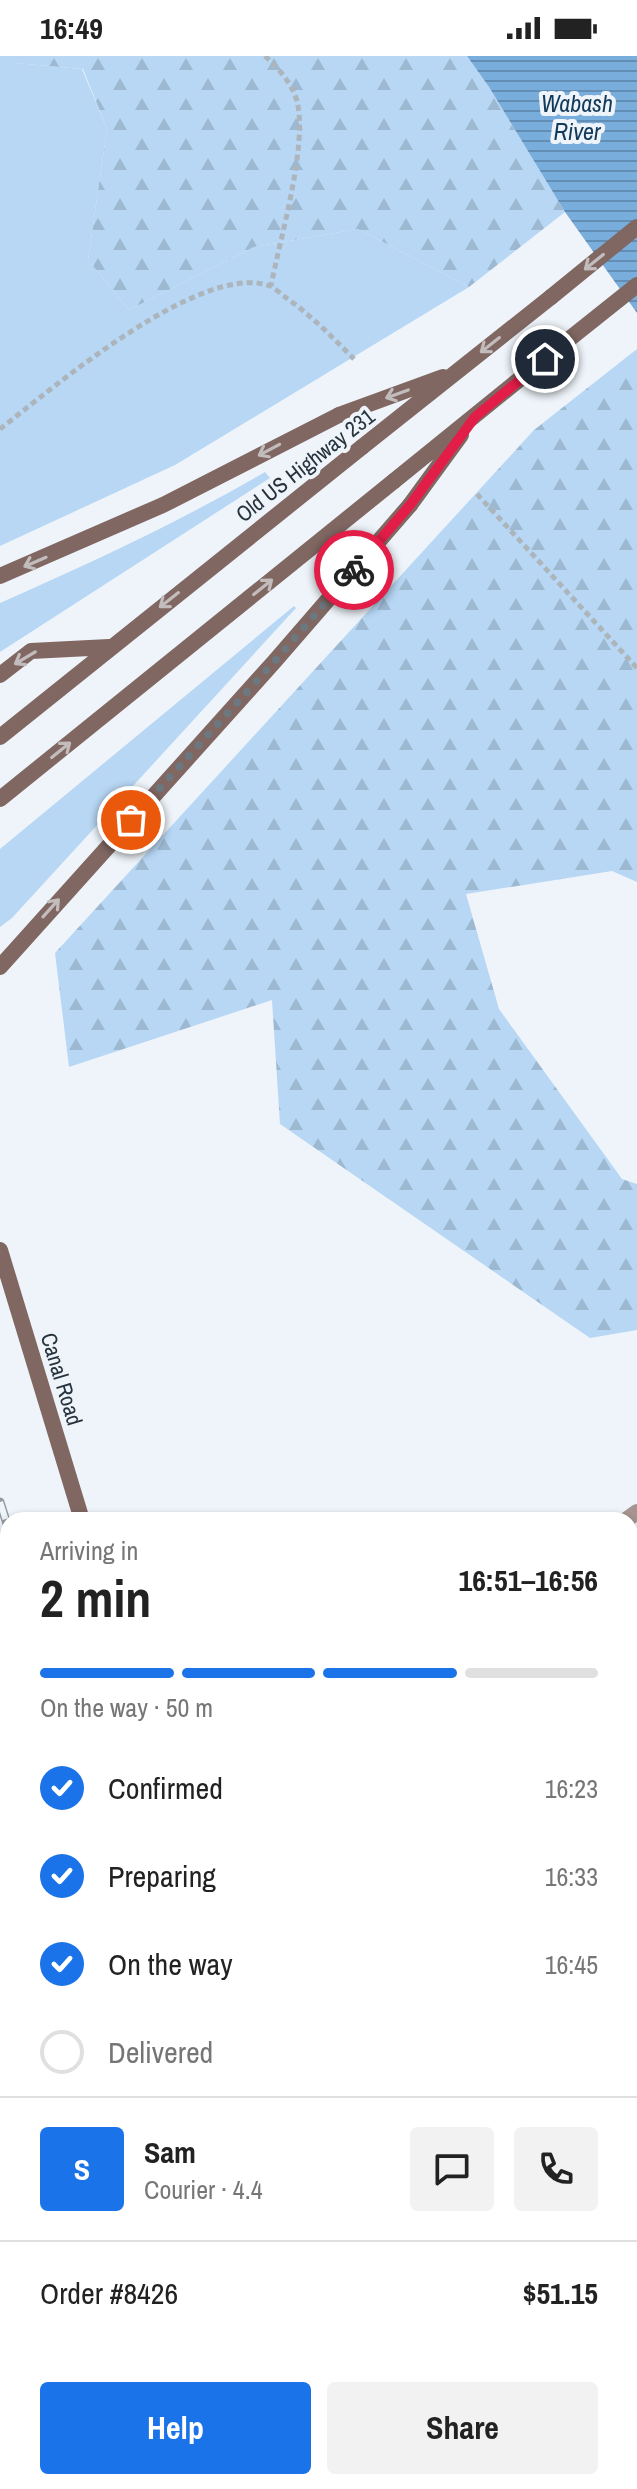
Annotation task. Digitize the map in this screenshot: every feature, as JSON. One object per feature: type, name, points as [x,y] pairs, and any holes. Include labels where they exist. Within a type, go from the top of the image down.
[{"type":"main road","name":"Old US Highway 231","points":[[0,737],[637,227]]},
{"type":"main road","points":[[0,799],[637,285]]},
{"type":"main road","points":[[0,576],[163,505],[339,415],[456,373]]},
{"type":"main road","points":[[0,967],[274,662],[410,505],[475,417]]},
{"type":"main road","points":[[0,675],[31,651],[109,647]]},
{"type":"main road","name":"Canal Road","points":[[0,1250],[80,1512]]},
{"type":"path","points":[[265,56],[280,71],[297,100],[300,141],[271,286]]},
{"type":"path","points":[[0,429],[144,323],[212,289],[241,284],[271,286],[311,316],[354,359]]},
{"type":"path","points":[[477,494],[637,668]]},
{"type":"green space","points":[[0,56],[11,56],[15,63],[82,69],[107,129],[88,260],[129,310],[254,247],[358,229],[469,287],[175,465],[0,546]]},
{"type":"green space","points":[[11,56],[467,56],[565,212],[469,287],[358,229],[254,247],[129,310],[88,260],[107,129],[83,69],[14,63]]},
{"type":"green space","points":[[637,349],[637,882],[612,871],[466,894],[499,1009],[622,1179],[637,1184],[637,1330],[590,1338],[280,1124],[272,1000],[69,1067],[55,953],[534,430]]},
{"type":"green space","points":[[265,472],[270,478],[0,652],[0,603],[134,541]]},
{"type":"green space","points":[[294,606],[296,608],[12,918],[0,927],[0,849]]},
{"type":"water","name":"Wabash River","points":[[467,56],[637,56],[637,313],[565,212]]},
{"type":"railway","points":[[0,1502],[3,1512]]},
{"type":"way so far","points":[[131,820],[354,570]]},
{"type":"route","points":[[354,570],[410,505],[475,417],[545,359]]}]
